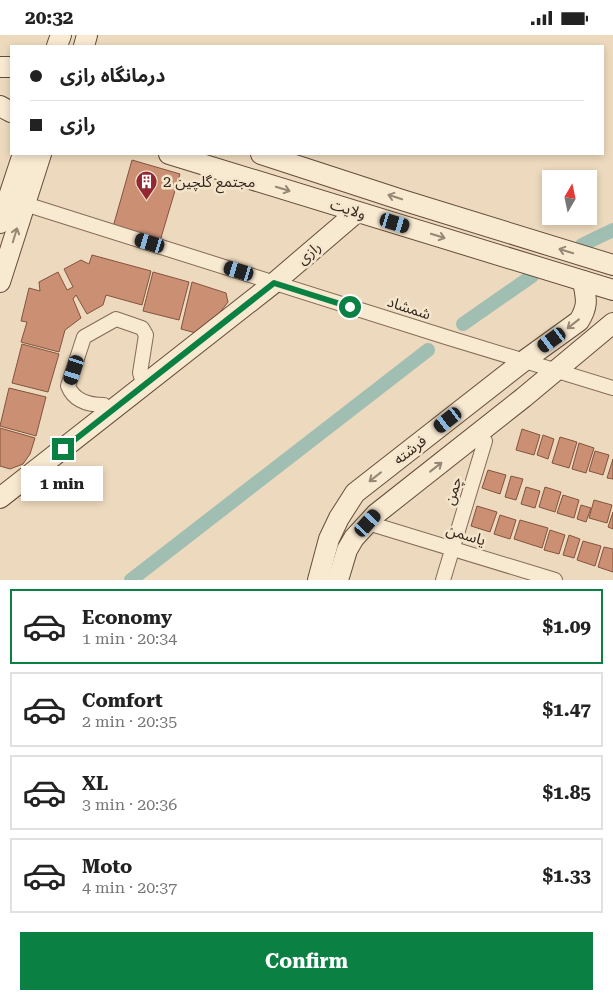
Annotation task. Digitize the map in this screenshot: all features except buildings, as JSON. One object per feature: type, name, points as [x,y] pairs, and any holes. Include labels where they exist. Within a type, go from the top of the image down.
[{"type":"street","points":[[0,282],[11,199],[23,155]]},
{"type":"street","points":[[0,223],[11,199],[40,155]]},
{"type":"street","name":"ولایت","points":[[172,155],[613,290]]},
{"type":"street","name":"ولایت","points":[[264,155],[613,265]]},
{"type":"street","name":"شمشاد","points":[[11,199],[613,388]]},
{"type":"street","name":"رازی","points":[[0,498],[274,283],[357,212]]},
{"type":"street","name":"فرشته","points":[[318,580],[329,539],[339,518],[355,493],[525,360],[579,321],[585,311],[587,301],[583,281]]},
{"type":"street","points":[[110,412],[104,405],[90,405],[71,394],[68,386],[84,337],[116,319],[142,328],[146,335],[140,373],[144,386]]},
{"type":"street","name":"فرشته","points":[[338,580],[347,550],[354,538],[376,514],[523,398],[613,323]]},
{"type":"street","name":"چمن","points":[[443,580],[485,441]]},
{"type":"street","name":"یاسمن","points":[[368,523],[555,580]]},
{"type":"waterway","points":[[582,245],[613,230]]},
{"type":"waterway","points":[[463,324],[532,276]]},
{"type":"waterway","points":[[131,580],[428,350]]},
{"type":"place","name":"مجتمع گلچین 2","points":[[147,201]]},
{"type":"route","points":[[63,449],[274,283],[350,307]]}]
